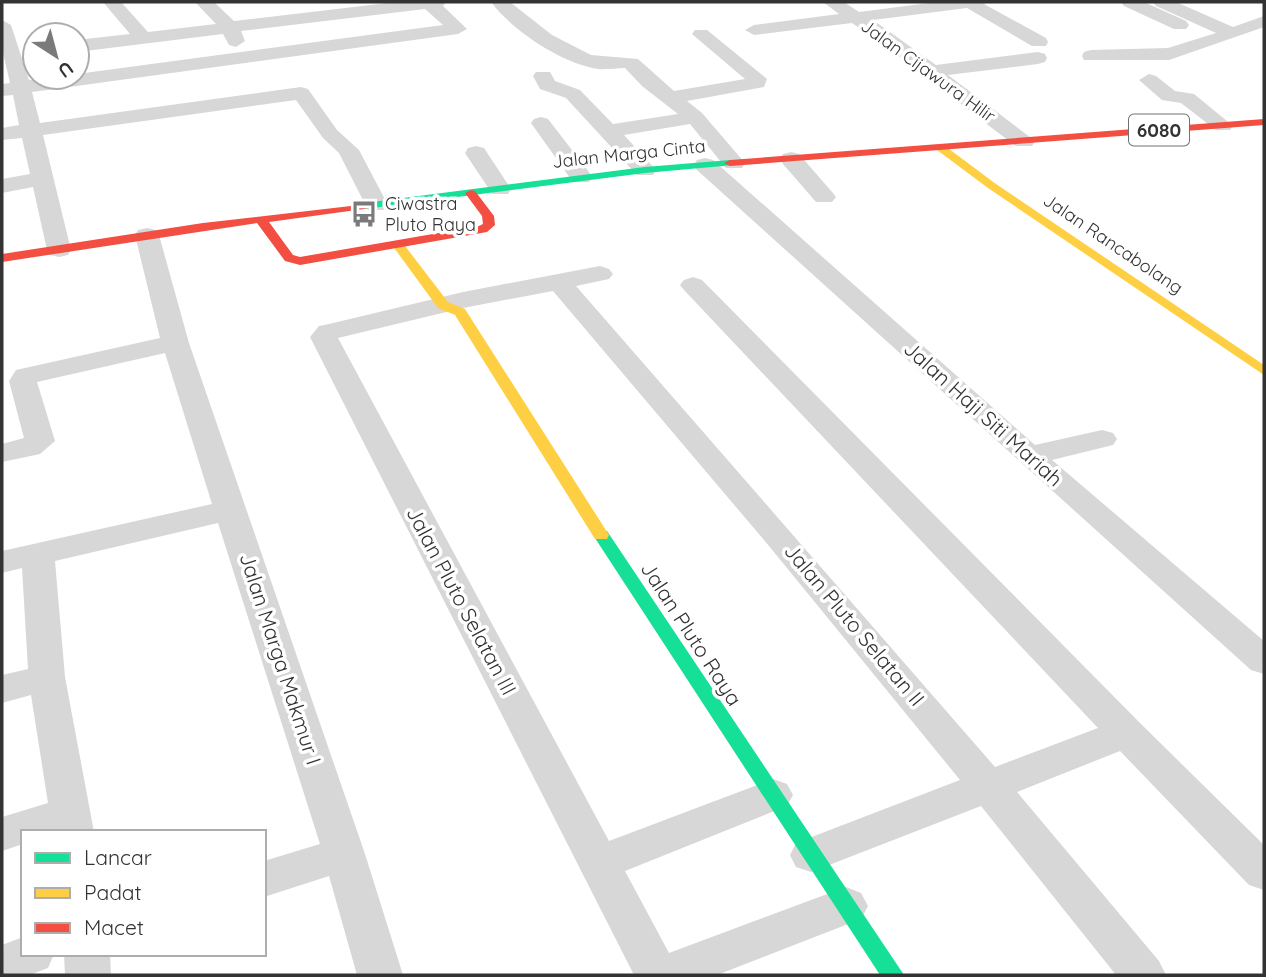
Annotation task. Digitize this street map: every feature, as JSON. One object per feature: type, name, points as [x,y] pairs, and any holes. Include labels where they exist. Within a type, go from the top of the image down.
[{"type":"street","points":[[112,2],[143,38]]},
{"type":"street","points":[[204,2],[230,28],[244,59]]},
{"type":"street","points":[[11,89],[458,29],[433,2],[304,9],[230,28],[91,44]]},
{"type":"street","points":[[500,2],[559,48],[577,58],[598,63],[629,62],[695,117],[734,163]]},
{"type":"street","name":"Jalan Cijawura Hilir","points":[[832,2],[935,71],[968,101],[1040,139]]},
{"type":"street","points":[[754,30],[973,2],[1039,50],[935,71]]},
{"type":"street","points":[[1130,2],[1212,41]]},
{"type":"street","points":[[1162,2],[1233,34]]},
{"type":"street","points":[[1091,56],[1160,56],[1233,34],[1264,21]]},
{"type":"street","points":[[671,98],[757,83],[757,79],[701,34]]},
{"type":"street","points":[[6,40],[11,89],[31,130],[59,250]]},
{"type":"street","points":[[543,76],[547,85],[573,94],[645,170]]},
{"type":"street","points":[[1149,80],[1169,96],[1186,98],[1223,126]]},
{"type":"street","points":[[2,134],[303,93],[330,134],[348,149],[376,205]]},
{"type":"street","points":[[610,131],[695,117]]},
{"type":"street","points":[[541,123],[581,177]]},
{"type":"street","name":"Jalan Marga Cinta","points":[[2,258],[147,235],[645,170],[1260,125]]},
{"type":"street","name":"Jalan Rancabolang","points":[[934,149],[1264,371]]},
{"type":"street","points":[[476,153],[500,189]]},
{"type":"street","points":[[791,159],[824,197]]},
{"type":"street","name":"Jalan Haji Siti Mariah","points":[[705,165],[1029,456],[1264,660]]},
{"type":"street","points":[[2,186],[43,180]]},
{"type":"street","points":[[261,220],[289,258],[296,261],[398,244],[424,245],[489,225],[488,216],[471,193]]},
{"type":"street","name":"Jalan Marga Makmur I","points":[[147,235],[175,344],[344,854],[380,975]]},
{"type":"street","name":"Jalan Pluto Raya","points":[[398,244],[455,302],[590,518],[893,975]]},
{"type":"street","points":[[455,302],[600,274]]},
{"type":"street","name":"Jalan Pluto Selatan II","points":[[558,281],[743,493],[1143,975]]},
{"type":"street","points":[[693,285],[1264,872]]},
{"type":"street","name":"Jalan Pluto Selatan III","points":[[455,302],[329,332],[324,337],[657,975]]},
{"type":"street","points":[[2,453],[29,448],[40,441],[23,381],[26,376],[175,344]]},
{"type":"street","points":[[1029,456],[1102,439]]},
{"type":"street","points":[[2,562],[232,510]]},
{"type":"street","points":[[27,830],[72,823],[47,677],[38,553]]},
{"type":"street","points":[[2,689],[47,677]]},
{"type":"street","points":[[811,855],[1126,733]]},
{"type":"street","points":[[598,863],[773,795]]},
{"type":"street","points":[[2,834],[21,831]]},
{"type":"street","points":[[266,878],[344,854]]},
{"type":"street","points":[[664,975],[846,906]]},
{"type":"street","points":[[2,965],[27,956]]},
{"type":"street","points":[[87,956],[88,975]]},
{"type":"traffic: fast","points":[[364,206],[645,170],[730,163]]},
{"type":"traffic: fast","points":[[601,535],[893,975]]},
{"type":"traffic: slow","points":[[941,148],[992,186],[1264,371]]},
{"type":"traffic: slow","points":[[398,245],[443,305],[460,312],[601,535]]},
{"type":"traffic: jam","points":[[730,163],[1264,122]]},
{"type":"traffic: jam","points":[[261,220],[289,258],[300,261],[483,229],[489,225],[488,216],[471,193]]},
{"type":"traffic: jam","points":[[2,258],[203,227],[364,206]]},
{"type":"place","name":"Ciwastra Pluto Raya","points":[[364,214]]}]
